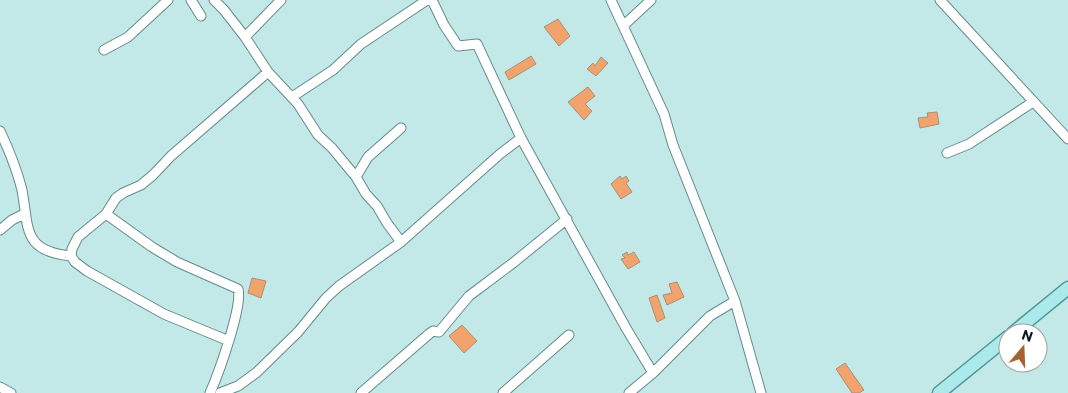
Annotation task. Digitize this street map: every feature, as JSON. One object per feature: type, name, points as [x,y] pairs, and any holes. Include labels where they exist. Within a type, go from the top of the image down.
[{"type":"main road","points":[[1026,323],[1067,292]]},
{"type":"main road","points":[[939,393],[998,345]]},
{"type":"street","points":[[104,50],[128,37],[168,0]]},
{"type":"street","points":[[191,0],[200,16]]},
{"type":"street","points":[[214,0],[245,37],[268,72],[300,107],[318,135],[332,148],[356,177],[366,194],[377,206],[386,223],[401,242]]},
{"type":"street","points":[[245,37],[281,0]]},
{"type":"street","points":[[292,97],[333,70],[361,44],[427,0]]},
{"type":"street","points":[[432,0],[444,26],[458,46],[477,44],[521,138],[626,328],[653,373]]},
{"type":"street","points":[[611,0],[664,114],[673,145],[735,301],[761,393]]},
{"type":"street","points":[[623,26],[651,0]]},
{"type":"street","points":[[940,0],[1068,139]]},
{"type":"street","points":[[229,342],[164,314],[86,271],[71,256],[72,249],[78,237],[106,214],[116,198],[123,192],[141,185],[171,156],[268,72]]},
{"type":"street","points":[[947,153],[969,144],[1033,102]]},
{"type":"street","points":[[356,177],[368,156],[401,128]]},
{"type":"street","points":[[0,131],[8,148],[22,190],[24,214],[29,235],[38,245],[55,254],[71,256]]},
{"type":"street","points":[[220,393],[246,382],[298,332],[339,286],[401,242],[500,154],[521,138]]},
{"type":"street","points":[[0,230],[12,220],[24,214]]},
{"type":"street","points":[[106,214],[177,262],[238,289],[238,300],[229,342],[210,393]]},
{"type":"street","points":[[361,393],[428,334],[439,332],[468,296],[513,263],[567,219]]},
{"type":"street","points":[[630,393],[653,373],[710,316],[735,301]]},
{"type":"street","points":[[504,393],[569,335]]},
{"type":"street","points":[[0,387],[11,393]]},
{"type":"building","points":[[558,19],[570,36],[559,46],[544,27]]},
{"type":"building","points":[[531,56],[536,64],[509,80],[505,72]]},
{"type":"building","points":[[601,57],[608,63],[596,76],[587,69],[593,63],[595,66]]},
{"type":"building","points":[[588,87],[595,96],[585,104],[592,111],[584,120],[568,102]]},
{"type":"building","points":[[937,112],[939,124],[920,128],[918,118],[928,117],[927,113]]},
{"type":"building","points":[[620,176],[622,179],[626,176],[629,181],[626,183],[632,192],[621,199],[611,184]]},
{"type":"building","points":[[627,252],[628,255],[634,252],[640,262],[628,269],[621,259],[625,258],[622,255]]},
{"type":"building","points":[[252,278],[266,281],[261,298],[248,293]]},
{"type":"building","points":[[677,282],[684,297],[667,305],[663,295],[672,293],[669,284]]},
{"type":"building","points":[[657,295],[665,318],[657,322],[649,298]]},
{"type":"building","points":[[462,325],[477,341],[464,353],[449,336]]},
{"type":"building","points":[[845,363],[864,390],[859,393],[852,393],[836,369]]}]
